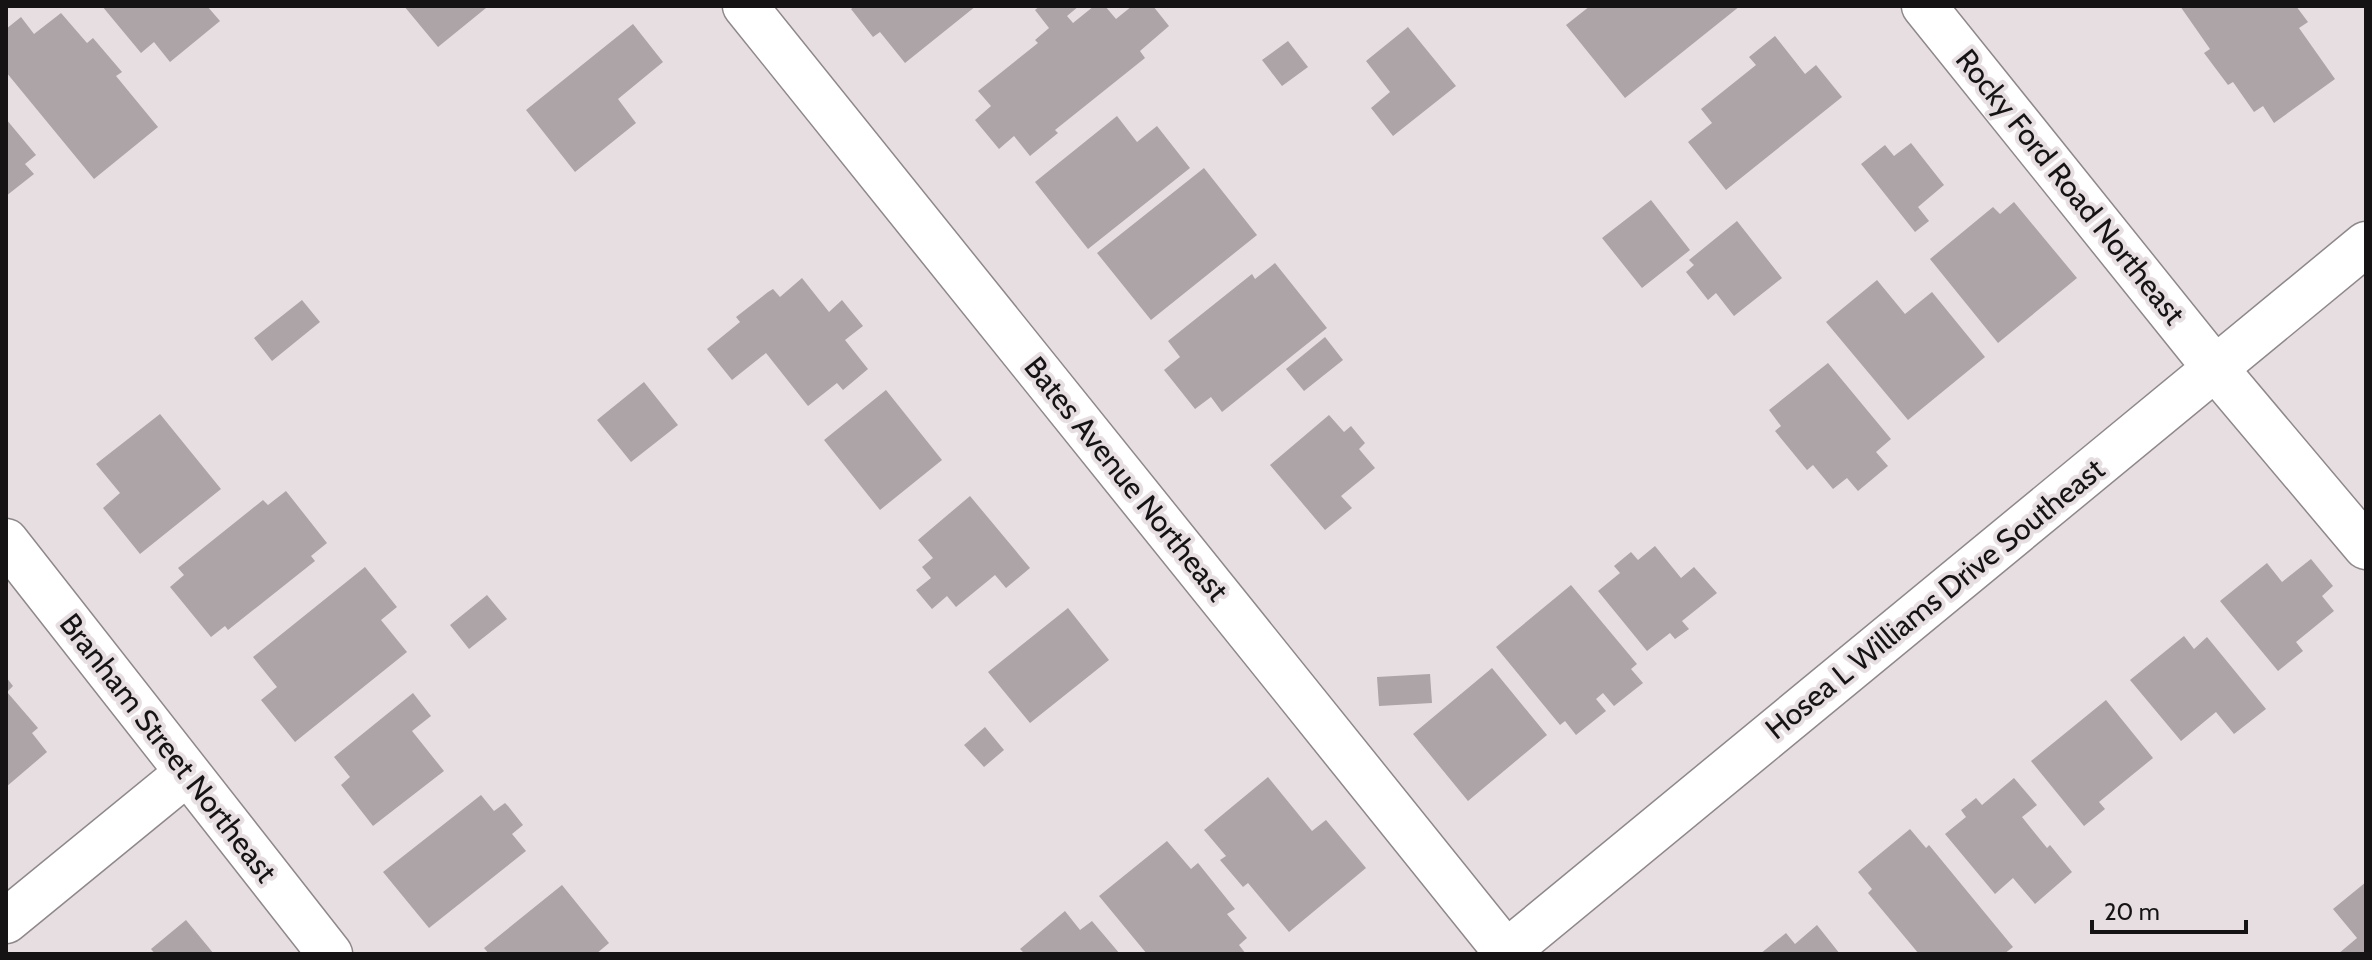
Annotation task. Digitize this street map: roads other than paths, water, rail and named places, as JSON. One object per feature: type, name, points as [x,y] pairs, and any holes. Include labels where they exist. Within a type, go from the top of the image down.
[{"type":"street","name":"Bates Avenue Northeast","points":[[745,6],[1505,953]]},
{"type":"street","name":"Rocky Ford Road Northeast","points":[[1924,6],[2215,368],[2366,547]]},
{"type":"street","name":"Hosea L Williams Drive Southeast","points":[[1505,953],[2366,244]]},
{"type":"street","name":"Branham Street Northeast","points":[[6,541],[330,954]]},
{"type":"street","points":[[6,921],[187,773]]}]
